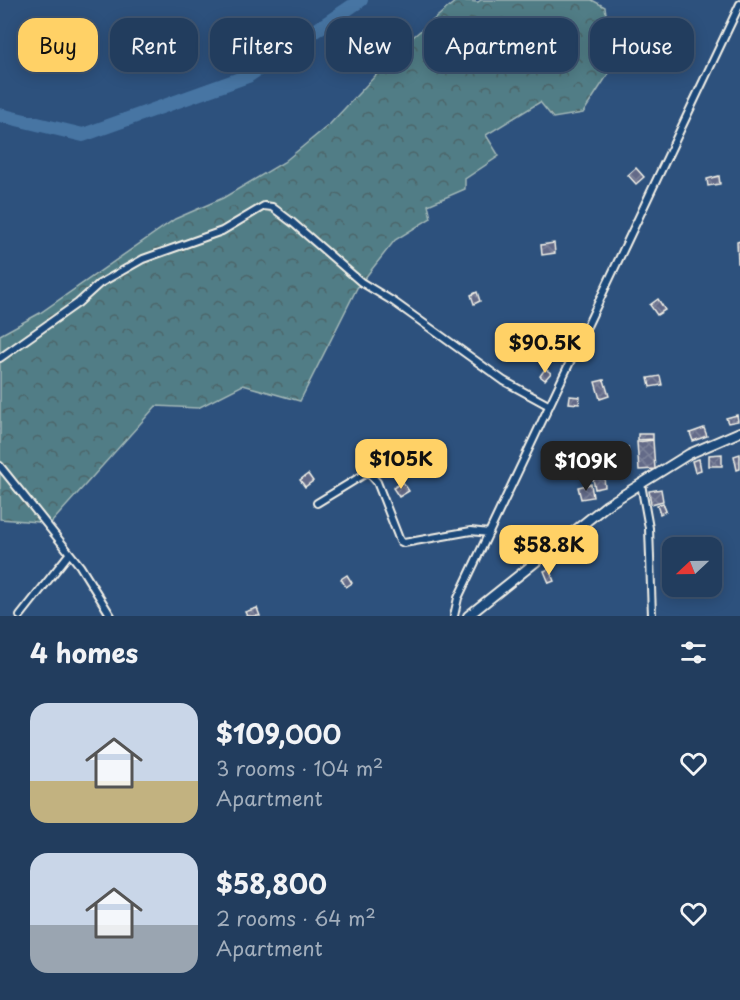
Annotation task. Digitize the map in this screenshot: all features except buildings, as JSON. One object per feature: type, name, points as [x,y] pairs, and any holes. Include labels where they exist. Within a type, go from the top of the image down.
[{"type":"street","points":[[454,616],[458,598],[548,405],[740,4]]},
{"type":"street","points":[[0,358],[108,279],[143,259],[222,231],[264,206],[272,207],[293,223],[361,282],[394,302],[504,381],[548,405]]},
{"type":"street","points":[[468,616],[607,505],[689,454],[740,432]]},
{"type":"street","points":[[0,466],[97,591],[111,616]]},
{"type":"street","points":[[317,503],[368,472],[377,482],[400,541],[404,543],[471,531],[489,533]]},
{"type":"street","points":[[641,484],[648,528],[652,616]]},
{"type":"street","points":[[20,616],[69,554]]},
{"type":"green space","points":[[457,0],[478,2],[481,0],[592,0],[605,7],[607,18],[590,18],[590,72],[609,72],[583,113],[553,118],[540,102],[486,135],[499,156],[465,179],[465,189],[428,205],[431,218],[395,240],[357,288],[300,401],[243,385],[198,408],[156,406],[51,523],[0,519],[0,335],[40,313],[175,219],[223,198],[284,162],[330,124],[379,72],[412,72],[412,38],[424,28],[424,72],[578,72],[578,18],[436,18]]},
{"type":"waterway","points":[[0,115],[83,135],[248,76],[361,0]]}]
